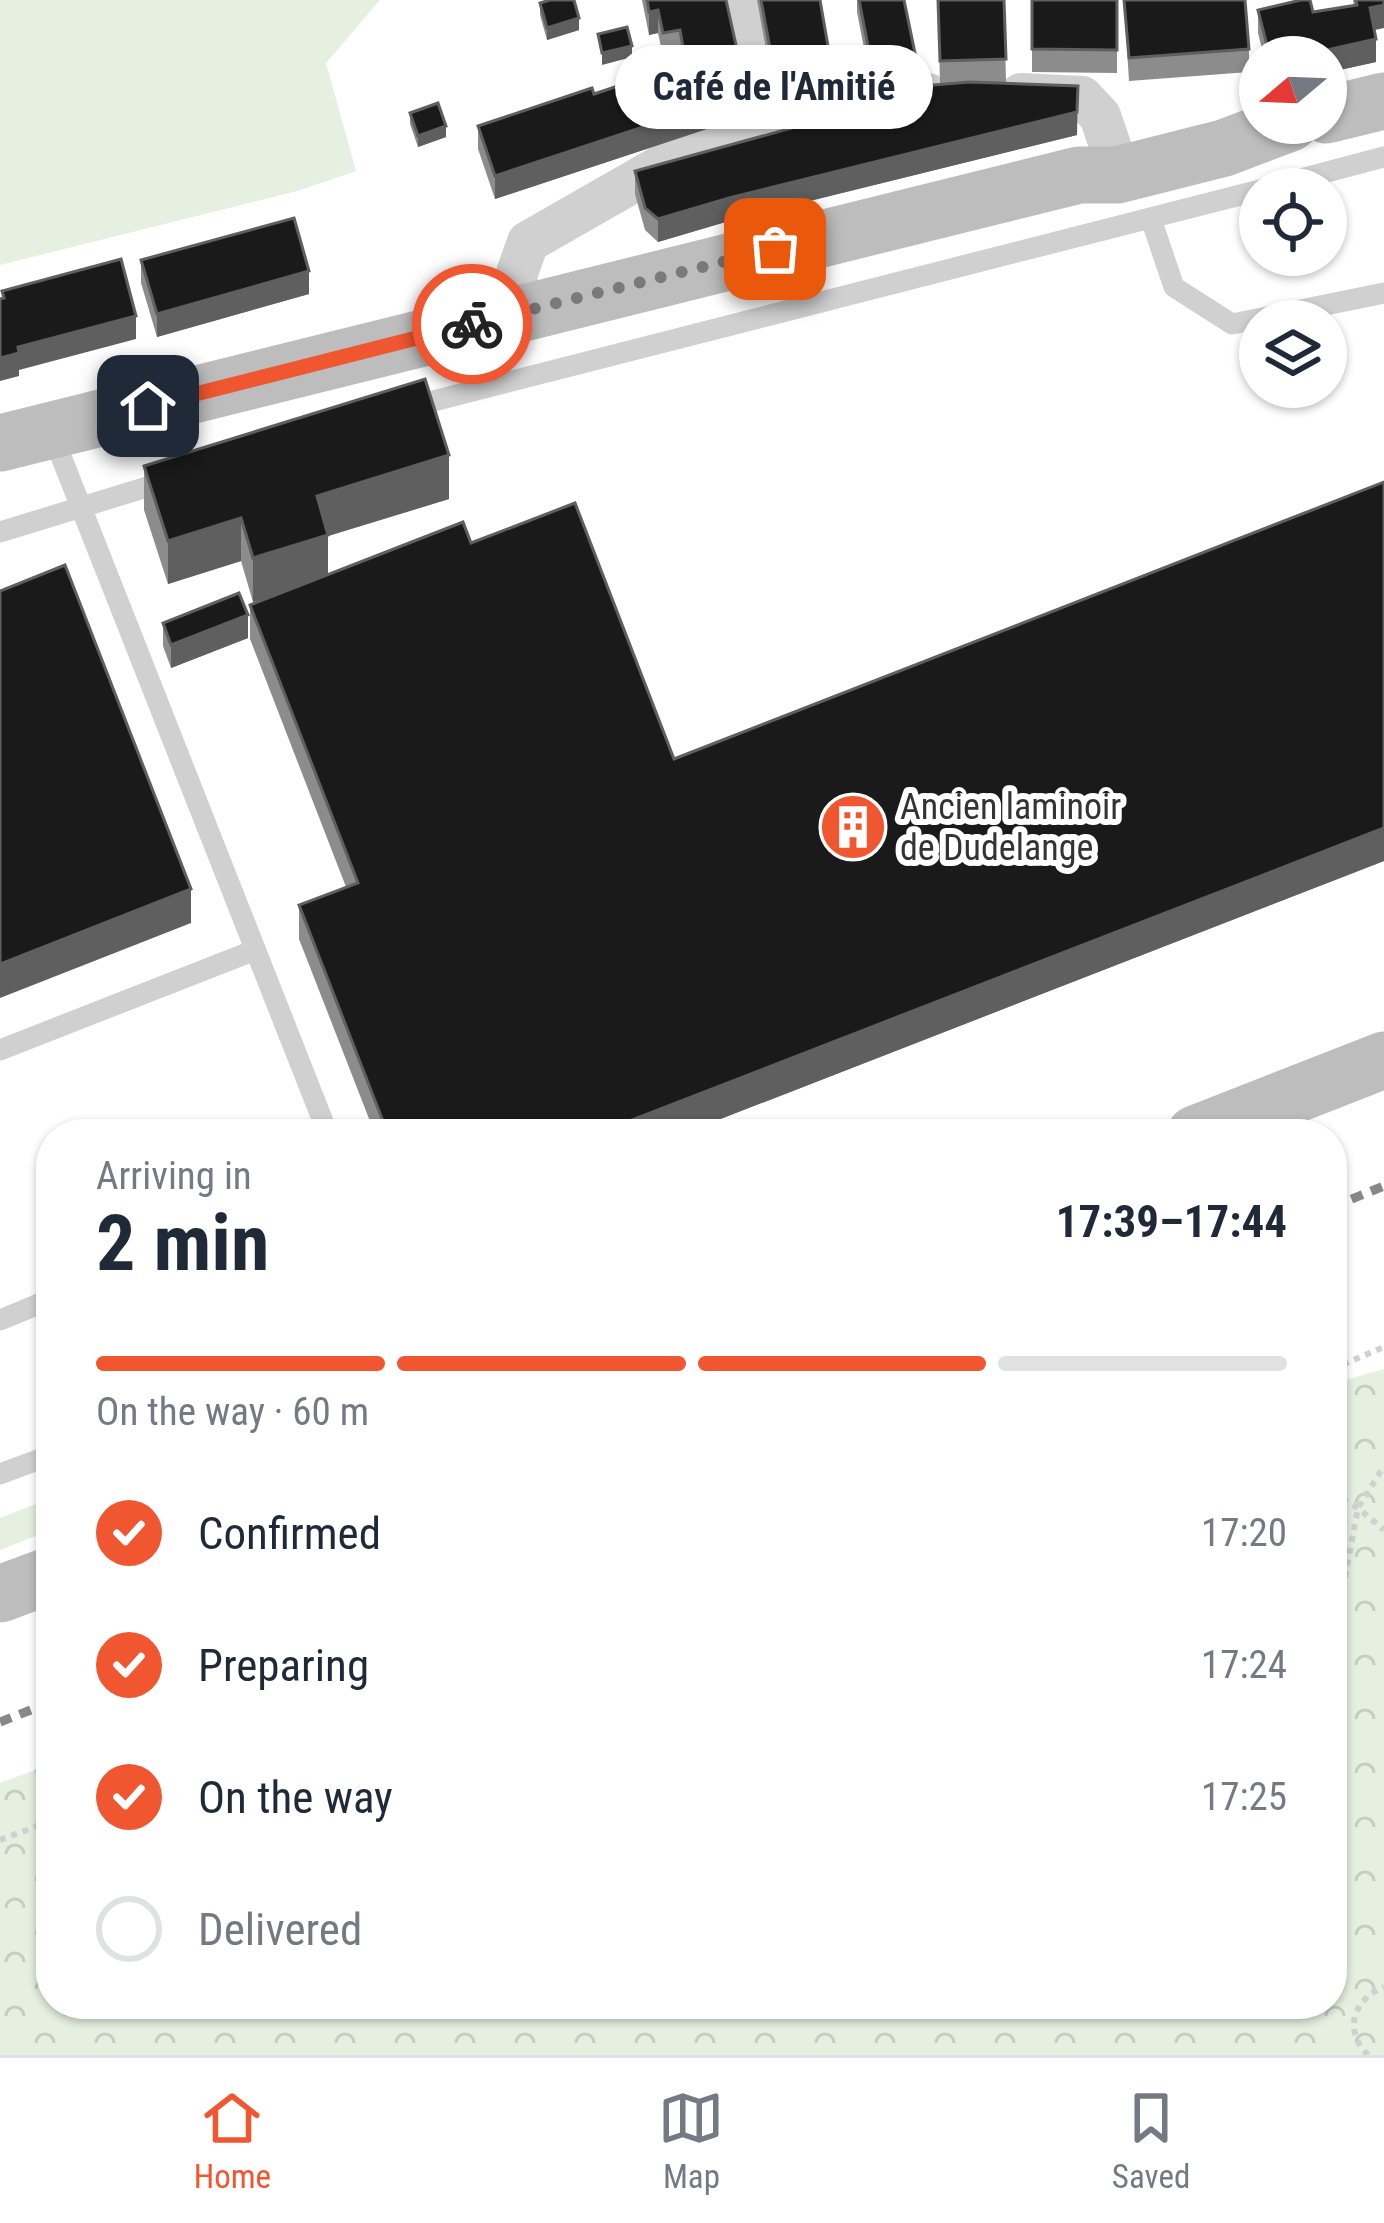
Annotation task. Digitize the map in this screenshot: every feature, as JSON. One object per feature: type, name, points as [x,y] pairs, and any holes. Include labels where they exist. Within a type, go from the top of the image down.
[{"type":"main road","points":[[1347,109],[1384,101]]},
{"type":"main road","points":[[25,437],[1095,163],[1117,175],[1239,142]]},
{"type":"main road","points":[[1233,1119],[1384,1060]]},
{"type":"main road","points":[[0,1594],[36,1581]]},
{"type":"street","points":[[739,0],[763,119]]},
{"type":"street","points":[[514,313],[527,242],[680,155],[763,119],[859,101],[980,93],[1082,97],[1100,116],[1095,163]]},
{"type":"lane","points":[[1342,168],[1384,157]]},
{"type":"lane","points":[[389,414],[1239,195]]},
{"type":"lane","points":[[1151,218],[1174,286],[1232,324],[1384,293]]},
{"type":"lane","points":[[25,437],[79,508],[322,1119]]},
{"type":"lane","points":[[0,532],[190,474]]},
{"type":"lane","points":[[0,1049],[255,950]]},
{"type":"lane","points":[[0,1320],[36,1305]]},
{"type":"lane","points":[[0,1474],[36,1460]]},
{"type":"path","points":[[1347,1363],[1384,1347]]},
{"type":"path","points":[[1347,1567],[1358,1508],[1384,1466]]},
{"type":"path","points":[[1347,1502],[1384,1530]]},
{"type":"path","points":[[0,1840],[36,1827]]},
{"type":"path","points":[[1368,2055],[1352,2031],[1357,2008],[1384,1987]]},
{"type":"green space","points":[[0,0],[380,0],[326,63],[356,171],[297,191],[0,265]]},
{"type":"green space","points":[[1384,1369],[1384,2055],[0,2055],[0,1783],[36,1770],[36,2019],[1347,2019],[1347,1380]]},
{"type":"green space","points":[[36,1504],[36,1536],[0,1550],[0,1518]]},
{"type":"building","points":[[574,0],[579,18],[547,28],[540,3]]},
{"type":"building","points":[[647,0],[726,0],[740,63],[740,95],[495,176],[478,126],[592,88],[594,94],[642,78],[644,85],[687,71],[680,30],[663,33],[658,10],[649,12]]},
{"type":"building","points":[[761,0],[820,0],[833,75],[777,86]]},
{"type":"building","points":[[859,0],[904,0],[916,58],[872,66]]},
{"type":"building","points":[[938,0],[1004,0],[1006,59],[940,61]]},
{"type":"building","points":[[1032,0],[1117,0],[1117,50],[1032,49]]},
{"type":"building","points":[[1124,0],[1245,0],[1248,36],[1239,36],[1239,50],[1129,58]]},
{"type":"building","points":[[1301,0],[1310,0],[1313,12],[1357,5],[1356,0],[1384,0],[1384,5],[1370,8],[1376,39],[1347,46],[1347,36],[1265,36],[1258,10]]},
{"type":"building","points":[[627,27],[632,46],[602,53],[598,34]]},
{"type":"building","points":[[969,82],[1078,86],[1077,112],[658,219],[645,208],[635,171],[876,105],[874,90]]},
{"type":"building","points":[[438,103],[446,126],[418,136],[410,113]]},
{"type":"building","points":[[294,218],[309,271],[157,314],[141,260]]},
{"type":"building","points":[[121,259],[136,316],[18,347],[19,353],[0,358],[2,291]]},
{"type":"building","points":[[425,379],[449,455],[317,496],[328,535],[253,558],[241,518],[168,541],[144,466]]},
{"type":"building","name":"Ancien laminoir de Dudelange","points":[[1384,482],[1384,828],[635,1119],[382,1119],[299,905],[358,883],[250,605],[463,522],[471,543],[575,503],[674,759]]},
{"type":"building","points":[[65,565],[191,889],[0,964],[0,591]]},
{"type":"building","points":[[239,593],[248,615],[171,645],[163,623]]},
{"type":"railway","points":[[1347,1201],[1384,1186]]},
{"type":"railway","points":[[0,1722],[36,1708]]},
{"type":"way so far","points":[[472,324],[775,249]]},
{"type":"place","name":"Café de l'Amitié","points":[[775,249]]},
{"type":"place","name":"Ancien laminoir de Dudelange","points":[[853,827]]},
{"type":"route","points":[[148,406],[472,324]]}]
